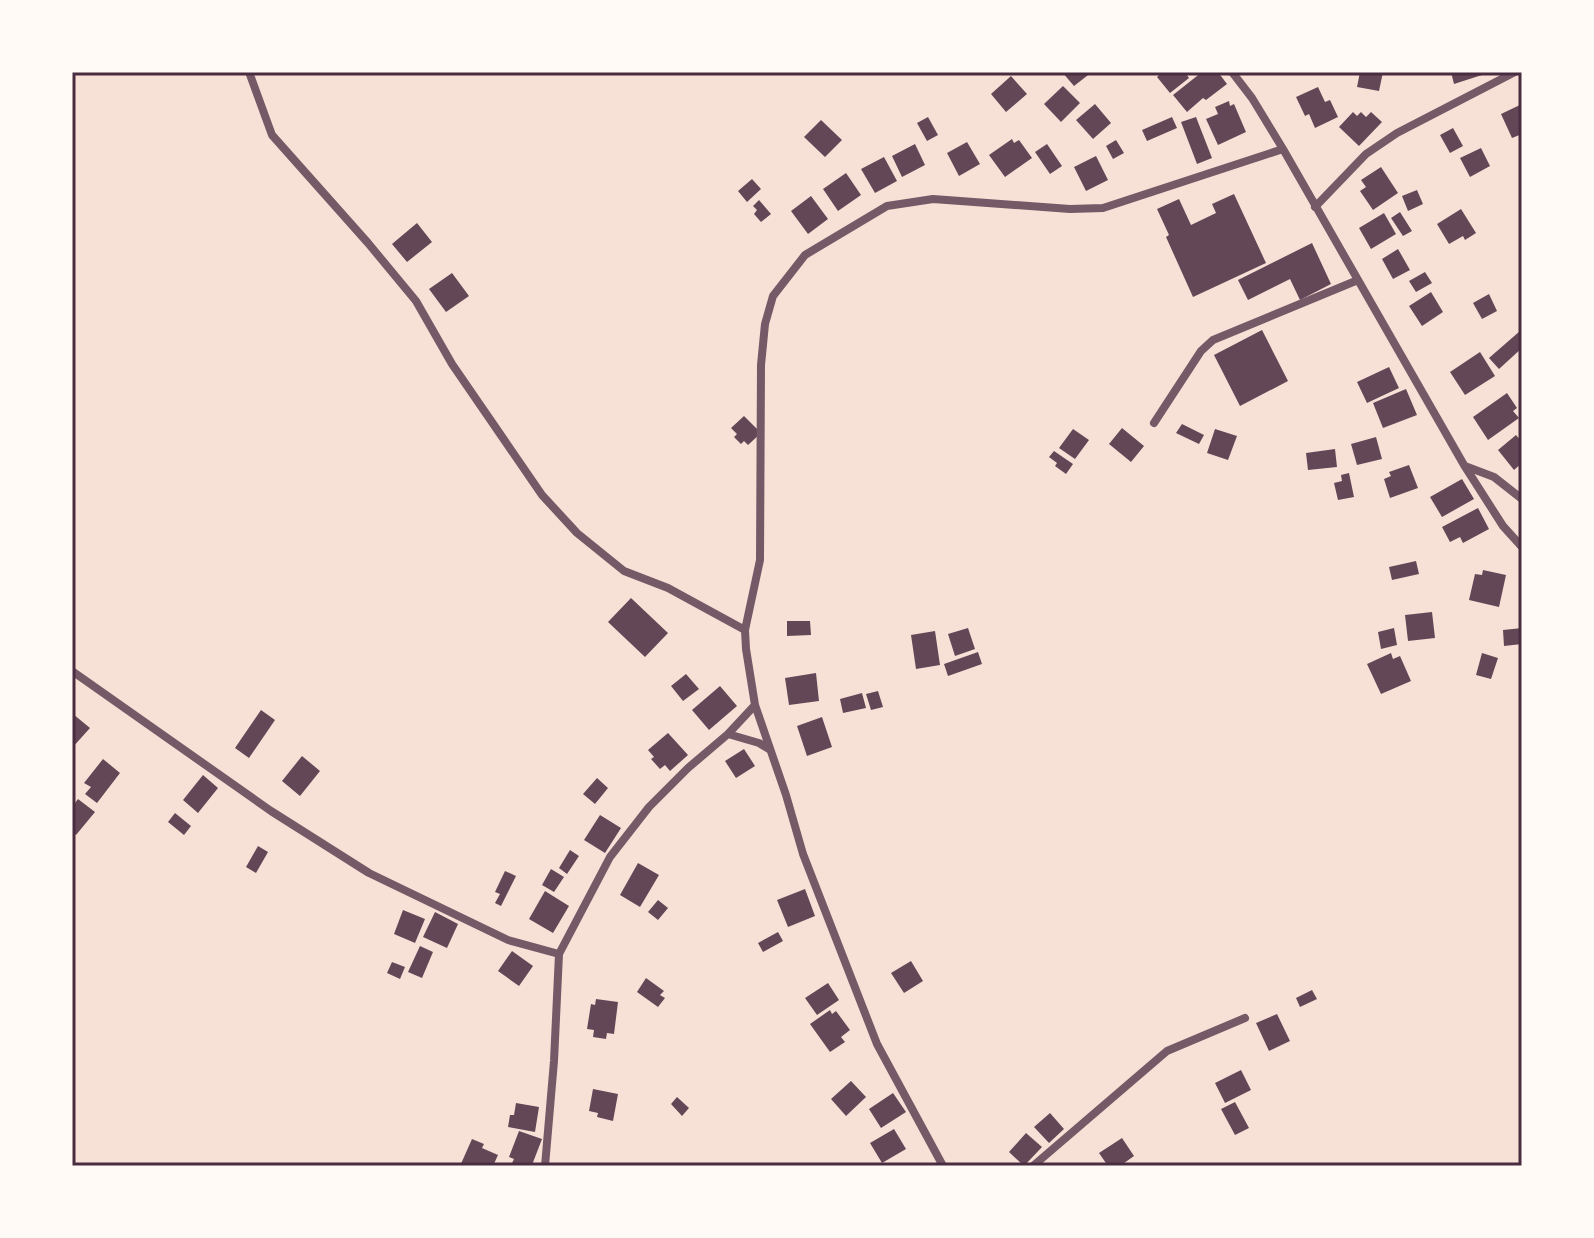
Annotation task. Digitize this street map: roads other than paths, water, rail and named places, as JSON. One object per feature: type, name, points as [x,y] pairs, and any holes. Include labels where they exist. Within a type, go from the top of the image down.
[{"type":"street","points":[[249,72],[272,135],[416,301],[452,364],[542,495],[577,533],[624,571],[668,588],[745,630]]},
{"type":"street","points":[[1232,72],[1283,149],[1464,465],[1503,526],[1522,547]]},
{"type":"street","points":[[1315,207],[1366,154],[1397,133],[1515,72]]},
{"type":"street","points":[[943,1166],[877,1044],[803,854],[755,705],[745,630],[760,560],[761,365],[765,324],[773,296],[805,255],[887,206],[933,199],[1070,209],[1103,208],[1283,149]]},
{"type":"street","points":[[1154,423],[1201,351],[1213,340],[1358,280]]},
{"type":"street","points":[[1464,465],[1494,477],[1522,499]]},
{"type":"street","points":[[72,671],[271,811],[369,873],[508,940],[559,954]]},
{"type":"street","points":[[545,1166],[559,954],[610,857],[649,807],[755,705]]},
{"type":"street","points":[[728,734],[759,743],[769,750]]},
{"type":"street","points":[[1033,1166],[1167,1051],[1245,1018]]}]
